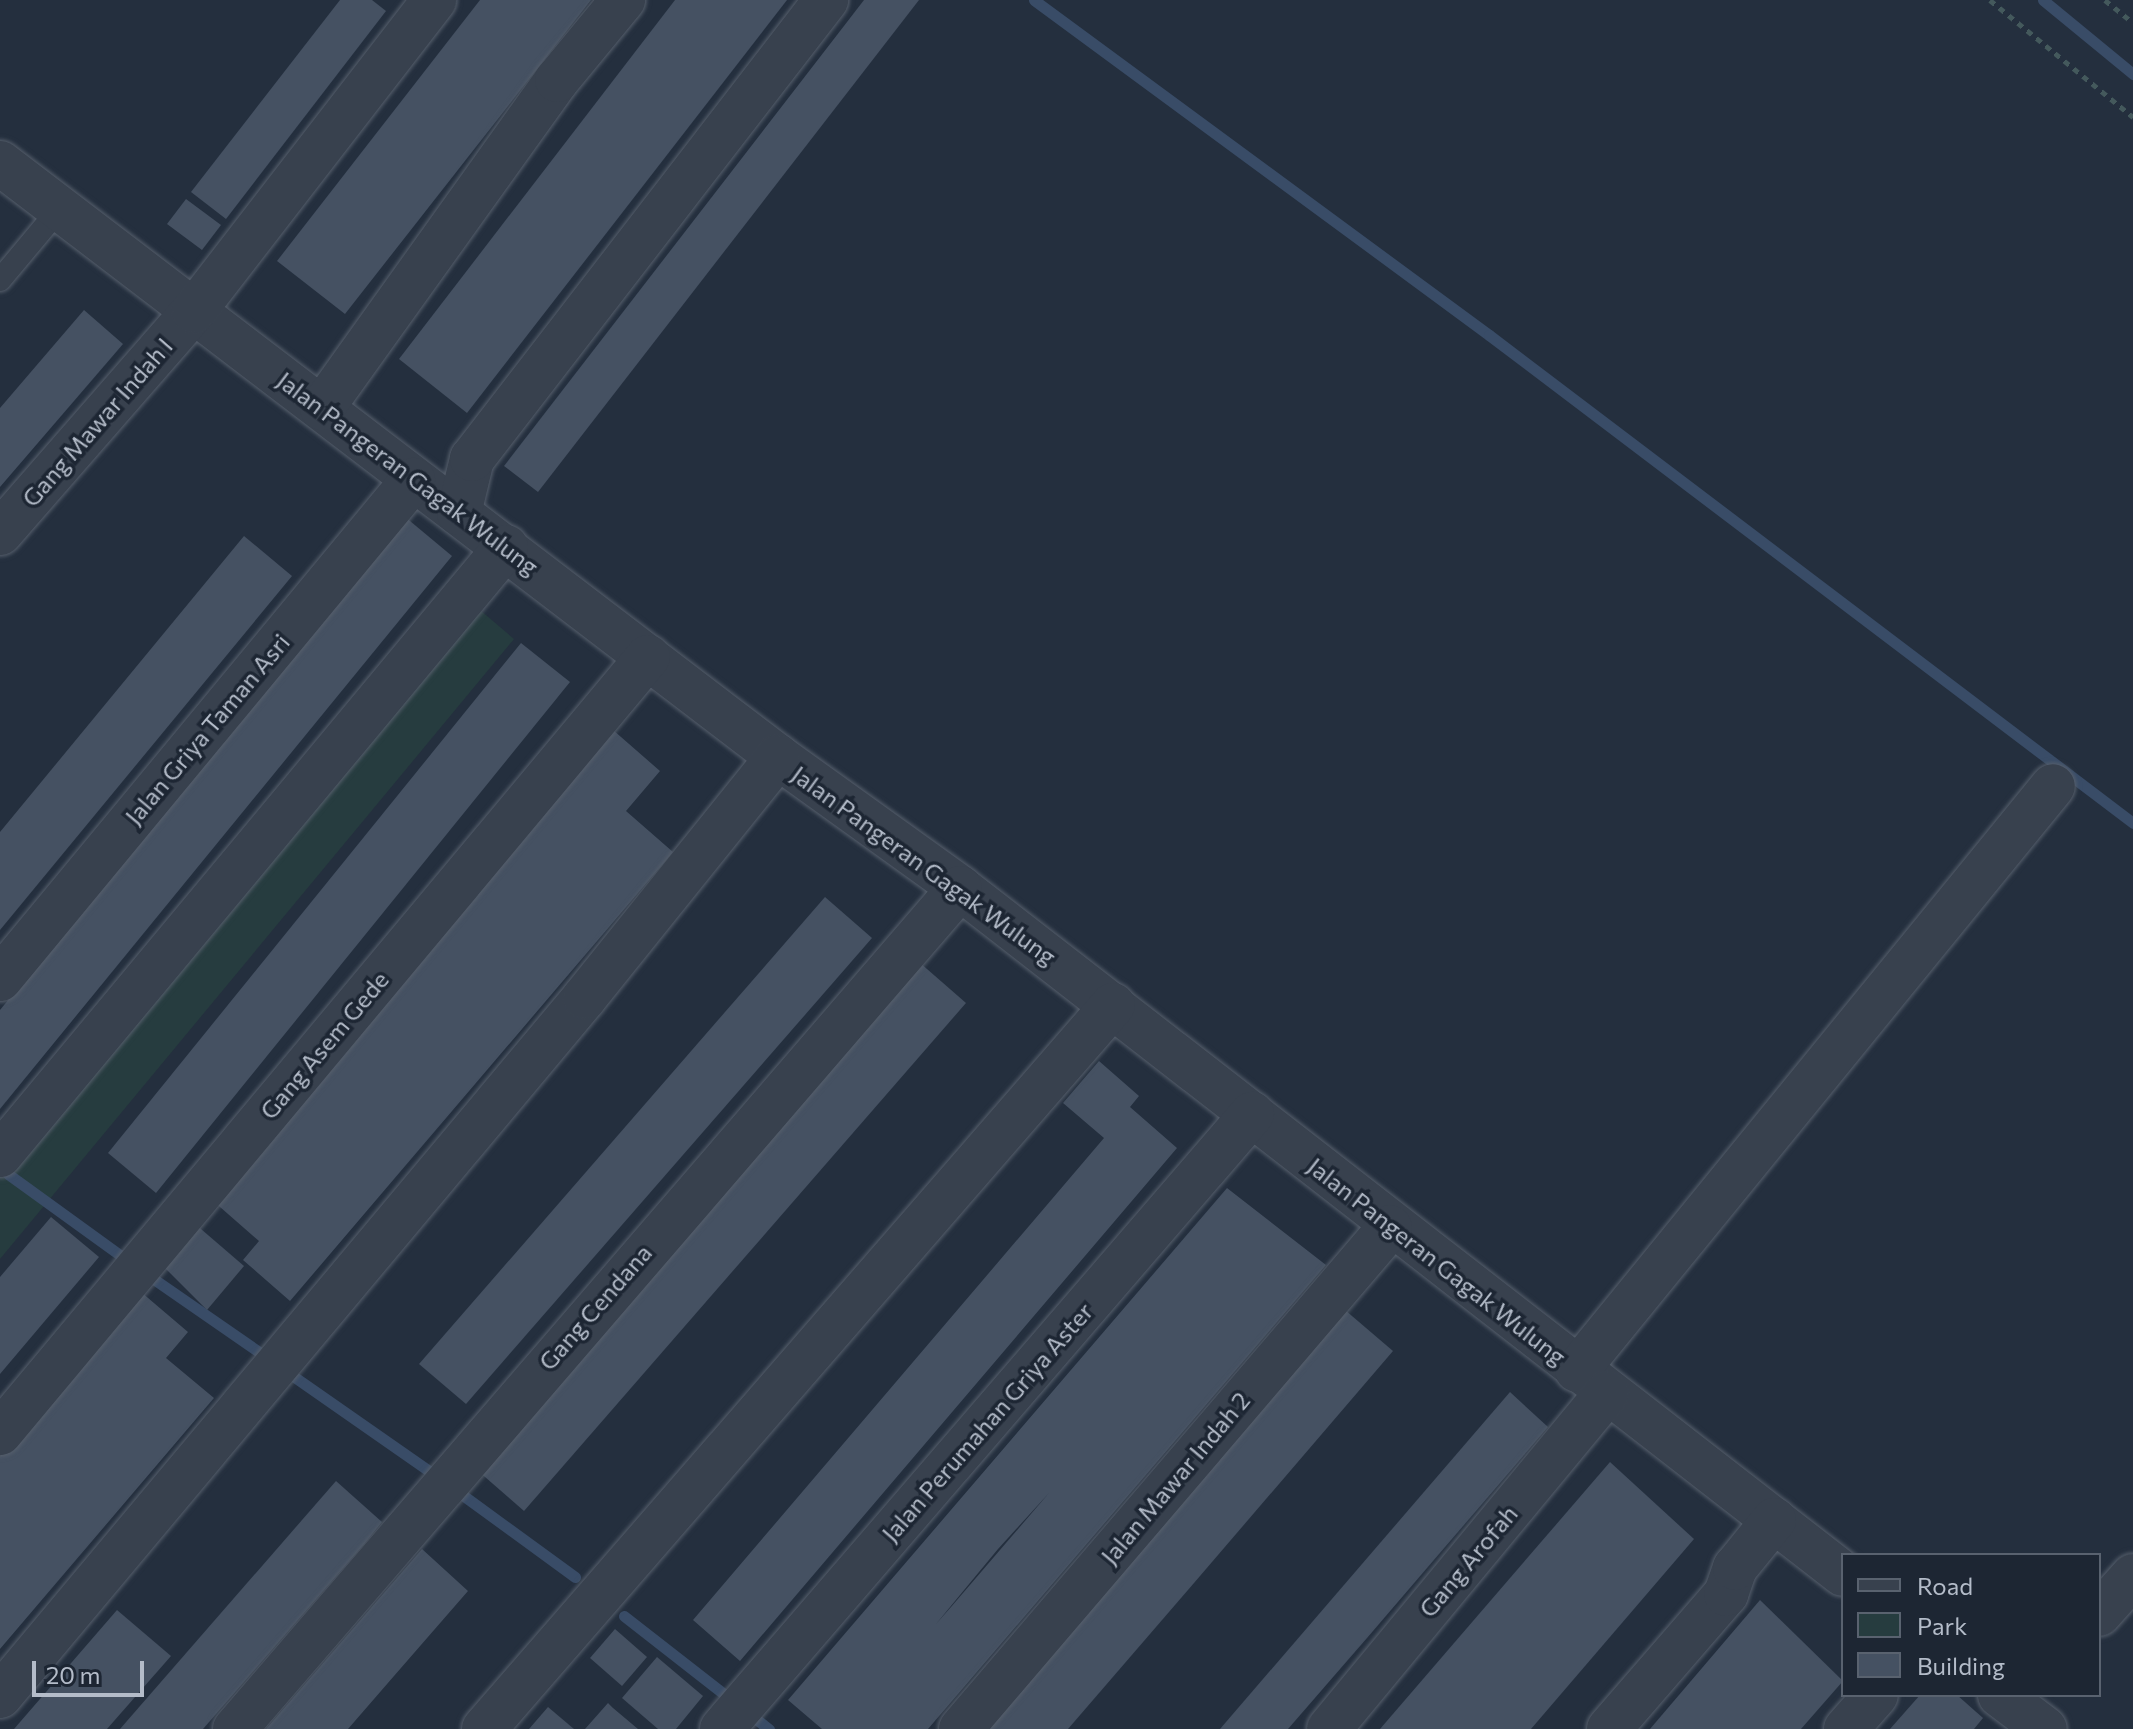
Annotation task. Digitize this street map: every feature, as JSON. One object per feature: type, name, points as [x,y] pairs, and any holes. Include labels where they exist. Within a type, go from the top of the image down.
[{"type":"street","name":"Gang Mawar Indah I","points":[[0,533],[194,311],[434,0]]},
{"type":"street","points":[[322,408],[557,80],[623,0]]},
{"type":"street","points":[[459,513],[472,459],[826,0]]},
{"type":"street","name":"Jalan Pangeran Gagak Wulung","points":[[0,163],[778,757],[960,888],[1113,1005],[1390,1227],[1841,1572]]},
{"type":"street","name":"Jalan Griya Taman Asri","points":[[0,979],[413,480]]},
{"type":"street","points":[[0,1155],[506,547]]},
{"type":"street","name":"Gang Asem Gede","points":[[0,1433],[129,1262],[639,650]]},
{"type":"street","points":[[0,1696],[585,997],[778,757]]},
{"type":"street","name":"Gang Arofah","points":[[1329,1729],[1592,1382],[2053,786]]},
{"type":"street","name":"Gang Cendana","points":[[235,1729],[441,1485],[960,888]]},
{"type":"street","points":[[484,1729],[1113,1005]]},
{"type":"street","name":"Jalan Perumahan Griya Aster","points":[[723,1727],[1252,1114]]},
{"type":"street","name":"Jalan Mawar Indah 2","points":[[961,1729],[1390,1227]]},
{"type":"street","name":"Gang Asem Gede","points":[[0,1396],[129,1262]]},
{"type":"street","points":[[1609,1729],[1726,1594],[1735,1568],[1774,1520]]},
{"type":"street","points":[[1580,1729],[1708,1581],[1735,1568]]},
{"type":"street","points":[[2101,1612],[2133,1576]]},
{"type":"street","points":[[1846,1729],[1874,1697]]},
{"type":"lane","points":[[0,280],[61,207]]},
{"type":"path","points":[[1990,0],[2133,117]]},
{"type":"path","points":[[2105,0],[2133,23]]},
{"type":"green space","points":[[473,604],[514,639],[0,1259],[0,1175]]},
{"type":"building","points":[[340,0],[372,0],[386,11],[226,219],[191,192]]},
{"type":"building","points":[[480,0],[591,0],[345,314],[277,261]]},
{"type":"building","points":[[675,0],[787,0],[467,413],[399,359]]},
{"type":"building","points":[[864,0],[919,0],[538,492],[504,466]]},
{"type":"building","points":[[186,199],[221,225],[202,250],[167,224]]},
{"type":"building","points":[[84,310],[123,344],[0,487],[0,408]]},
{"type":"building","points":[[404,516],[452,556],[0,1109],[0,1010]]},
{"type":"building","points":[[244,536],[292,576],[0,930],[0,832]]},
{"type":"building","points":[[521,643],[570,682],[156,1193],[108,1153]]},
{"type":"building","points":[[613,730],[660,771],[626,811],[673,852],[290,1301],[243,1260],[259,1241],[212,1200]]},
{"type":"building","points":[[825,897],[872,938],[466,1404],[419,1364]]},
{"type":"building","points":[[919,962],[966,1003],[524,1511],[477,1470]]},
{"type":"building","points":[[1099,1061],[1139,1096],[1130,1107],[1177,1148],[740,1661],[693,1620],[1104,1138],[1063,1103]]},
{"type":"building","points":[[1227,1188],[1326,1265],[928,1729],[822,1729],[788,1700]],"holes":[[[1049,1493],[936,1624],[998,1549]]]},
{"type":"building","points":[[51,1217],[99,1257],[0,1374],[0,1277]]},
{"type":"building","points":[[194,1223],[244,1266],[207,1310],[160,1263]]},
{"type":"building","points":[[141,1292],[188,1332],[166,1358],[214,1398],[0,1649],[0,1456]]},
{"type":"building","points":[[1345,1310],[1393,1351],[1194,1583],[1068,1729],[985,1729]]},
{"type":"building","points":[[1510,1392],[1548,1427],[1367,1638],[1288,1729],[1220,1729]]},
{"type":"building","points":[[1610,1462],[1694,1539],[1531,1729],[1380,1729]]},
{"type":"building","points":[[336,1481],[382,1522],[203,1729],[120,1729]]},
{"type":"building","points":[[422,1549],[468,1591],[348,1729],[266,1729]]},
{"type":"building","points":[[1760,1600],[1841,1679],[1841,1683],[1801,1729],[1650,1729]]},
{"type":"building","points":[[117,1610],[171,1656],[107,1729],[14,1729]]},
{"type":"building","points":[[615,1629],[647,1657],[622,1686],[590,1658]]},
{"type":"building","points":[[657,1657],[703,1696],[676,1729],[658,1729],[622,1698]]},
{"type":"building","points":[[1918,1697],[1959,1697],[1983,1718],[1974,1729],[1890,1729]]},
{"type":"building","points":[[608,1703],[613,1708],[638,1729],[585,1729]]},
{"type":"building","points":[[548,1707],[574,1729],[529,1729]]},
{"type":"waterway","points":[[1034,0],[1489,335],[2133,823]]},
{"type":"waterway","points":[[2043,0],[2133,74]]},
{"type":"waterway","points":[[8,1174],[131,1263]]},
{"type":"waterway","points":[[145,1273],[269,1359]]},
{"type":"waterway","points":[[283,1369],[439,1478]]},
{"type":"waterway","points":[[453,1488],[575,1577]]},
{"type":"waterway","points":[[624,1616],[734,1702]]},
{"type":"waterway","points":[[747,1712],[769,1729]]}]
